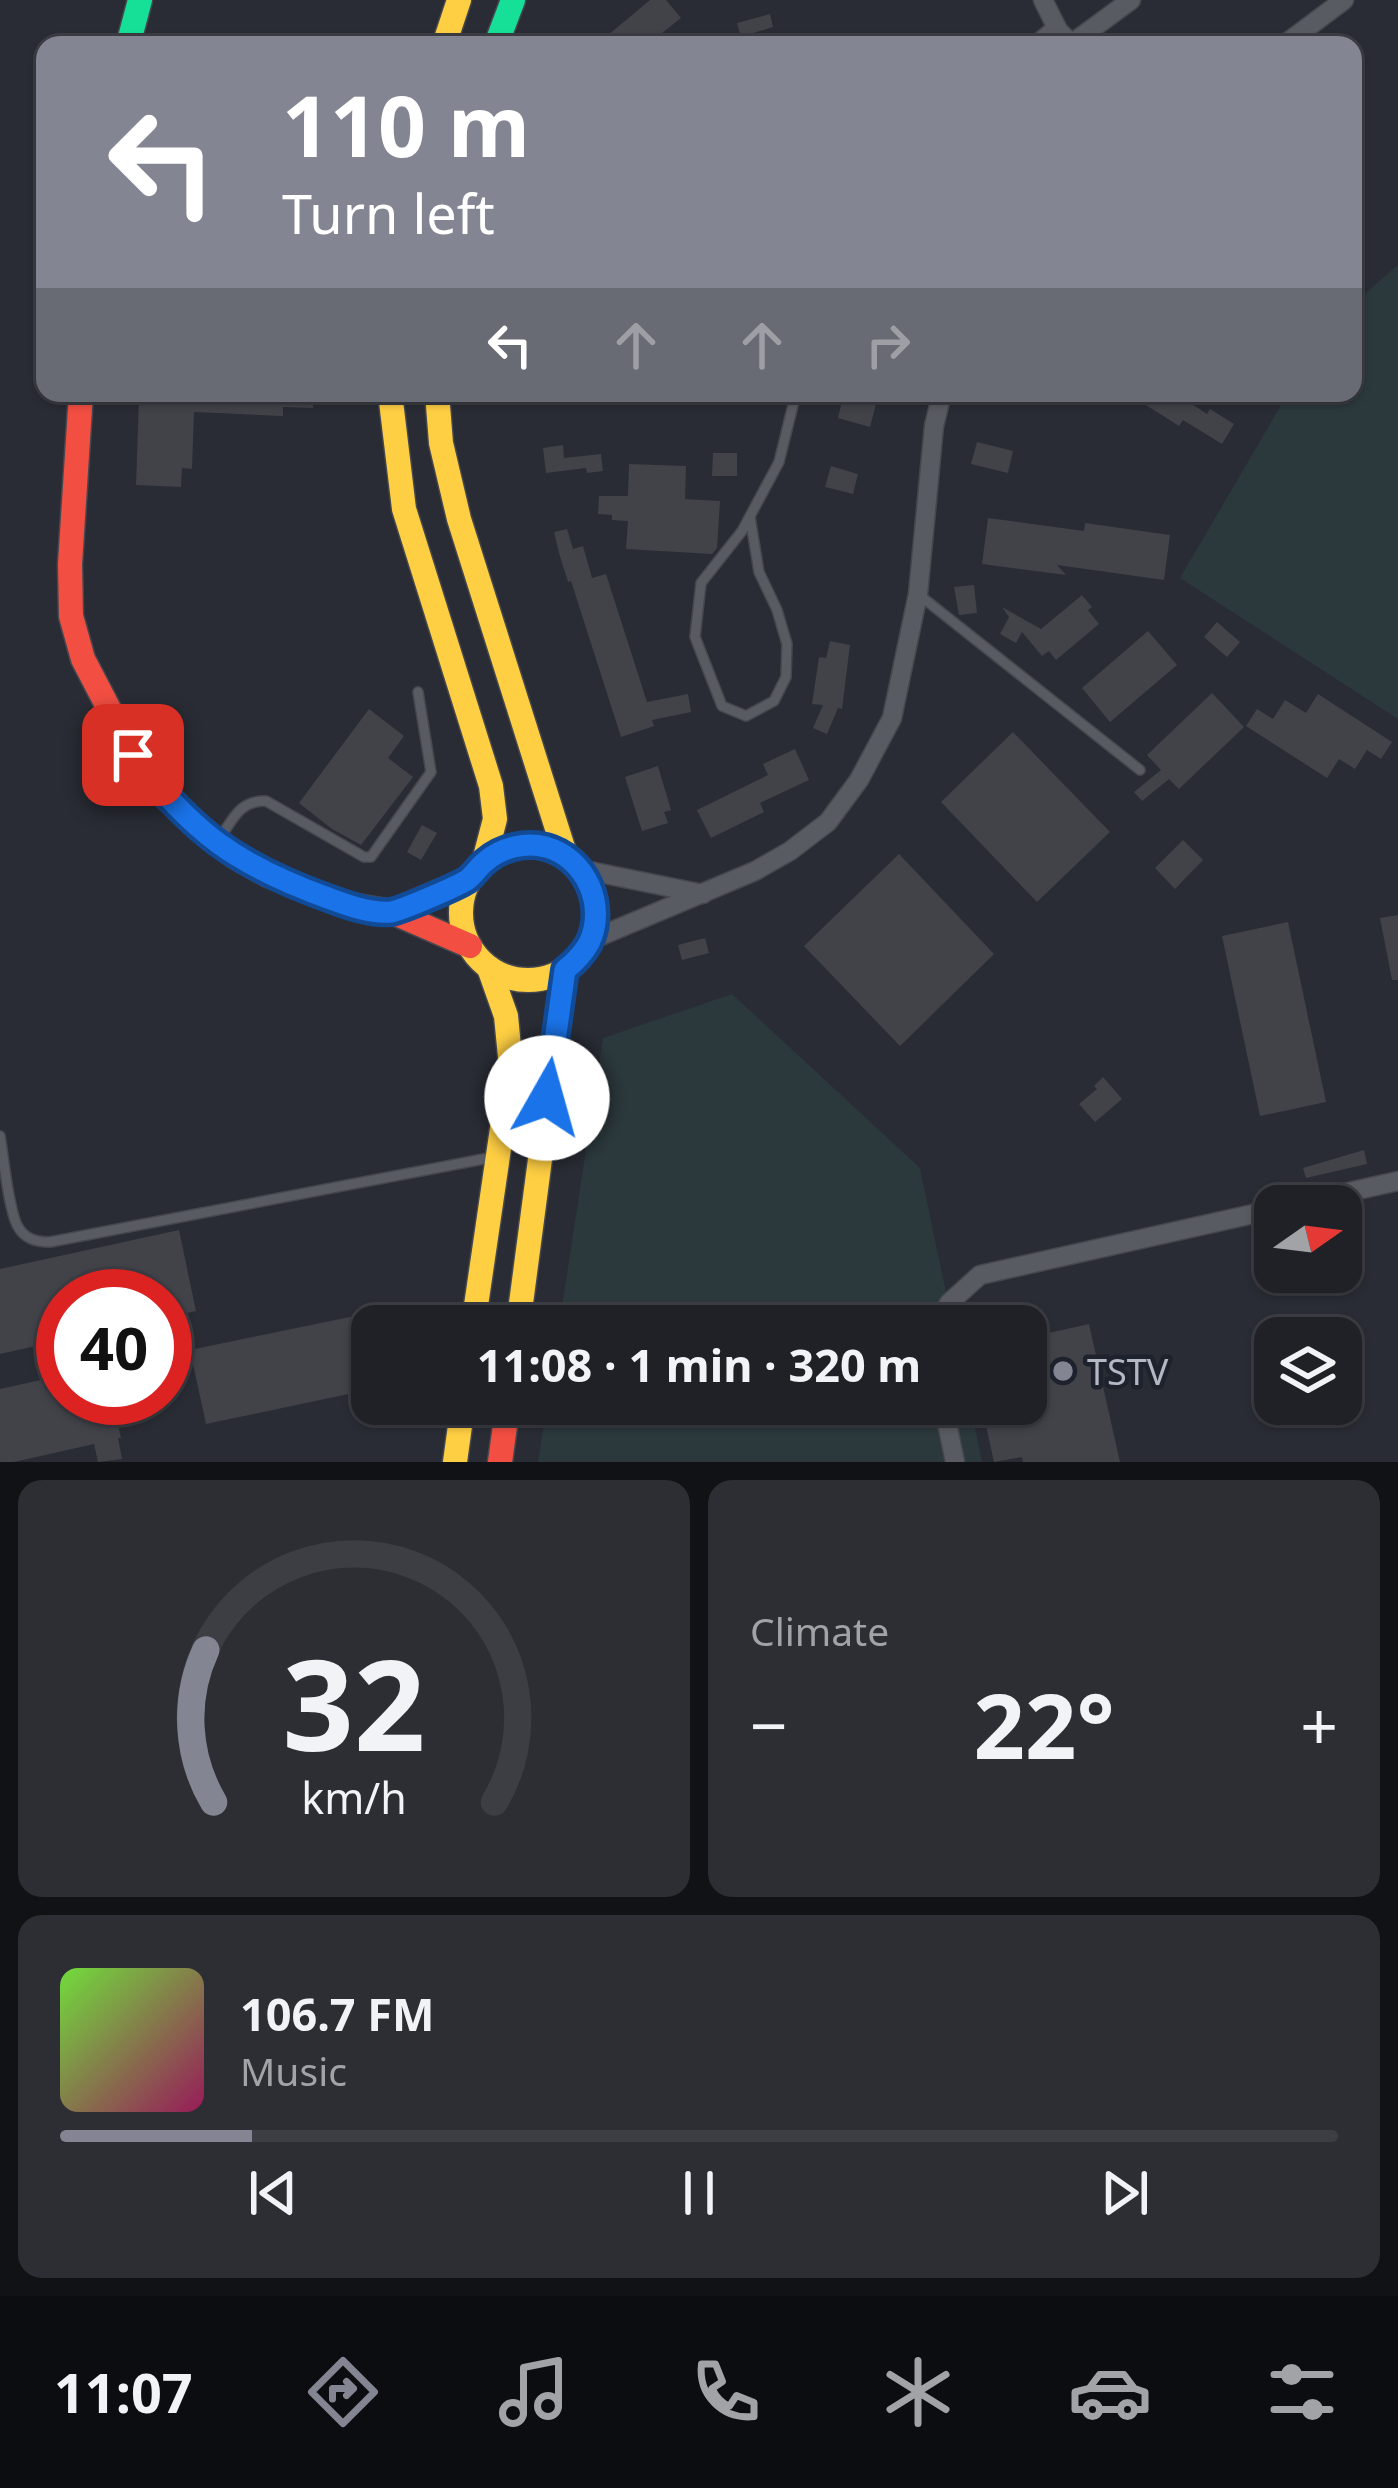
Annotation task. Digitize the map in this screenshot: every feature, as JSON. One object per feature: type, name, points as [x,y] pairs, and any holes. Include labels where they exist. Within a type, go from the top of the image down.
[{"type":"street","points":[[130,36],[140,0]]},
{"type":"street","points":[[447,36],[459,0]]},
{"type":"street","points":[[499,36],[513,0]]},
{"type":"street","points":[[1043,0],[1057,28]]},
{"type":"street","points":[[1085,36],[1131,0]]},
{"type":"street","points":[[1296,36],[1343,0]]},
{"type":"street","points":[[80,402],[70,616],[83,659],[133,755],[167,799],[234,856],[304,890],[345,904],[392,912],[470,946]]},
{"type":"street","points":[[391,402],[404,509],[491,786],[495,819],[462,901],[462,924],[470,946],[489,968],[511,1035],[511,1067],[476,1305]]},
{"type":"street","points":[[437,402],[459,518],[512,696],[573,863],[590,884],[595,902],[591,940],[565,970],[547,979],[527,981],[489,968]]},
{"type":"street","points":[[591,940],[755,872],[828,822],[859,780],[892,718],[918,594],[940,402]]},
{"type":"street","points":[[392,912],[477,870],[504,850],[525,845],[547,848],[573,863],[703,894]]},
{"type":"street","points":[[521,1305],[565,970]]},
{"type":"street","points":[[1362,1189],[1398,1181]]},
{"type":"street","points":[[948,1305],[980,1275],[1254,1214]]},
{"type":"street","points":[[455,1462],[460,1425]]},
{"type":"street","points":[[500,1462],[505,1425]]},
{"type":"street","points":[[947,1425],[955,1462]]},
{"type":"lane","points":[[1041,36],[1057,28],[1071,36]]},
{"type":"lane","points":[[750,517],[759,572],[787,644],[786,677],[774,700],[746,716],[722,706],[695,637],[701,583],[750,517],[779,462],[794,402]]},
{"type":"lane","points":[[918,594],[1140,770]]},
{"type":"lane","points":[[216,842],[244,804],[266,801],[371,857],[431,772],[418,692]]},
{"type":"lane","points":[[0,1136],[16,1223],[36,1242],[497,1156]]},
{"type":"shaded area","points":[[1398,265],[1398,719],[1180,578],[1283,402],[1362,402],[1362,296]]},
{"type":"shaded area","points":[[732,994],[920,1168],[949,1305],[562,1305],[603,1038]]},
{"type":"shaded area","points":[[544,1425],[974,1425],[982,1462],[538,1462]]},
{"type":"building","points":[[650,0],[666,0],[681,18],[658,36],[607,36]]},
{"type":"building","points":[[770,14],[773,27],[741,36],[737,23]]},
{"type":"building","points":[[139,402],[313,402],[313,408],[283,407],[283,416],[194,412],[192,469],[182,468],[181,487],[136,485]]},
{"type":"building","points":[[829,402],[877,402],[870,427],[838,418],[841,405]]},
{"type":"building","points":[[1141,402],[1189,402],[1234,424],[1222,444],[1183,420],[1179,426]]},
{"type":"building","points":[[977,442],[1013,451],[1008,473],[971,464]]},
{"type":"building","points":[[563,445],[564,458],[601,454],[603,471],[546,473],[543,448]]},
{"type":"building","points":[[713,453],[737,453],[737,476],[712,476]]},
{"type":"building","points":[[629,464],[686,466],[685,499],[720,501],[717,548],[712,554],[626,549],[628,521],[598,514],[599,496],[628,496]]},
{"type":"building","points":[[831,466],[858,474],[853,494],[825,487]]},
{"type":"building","points":[[988,518],[1084,531],[1085,523],[1170,535],[1164,580],[1057,565],[1066,575],[982,564]]},
{"type":"building","points":[[567,529],[573,549],[583,546],[592,578],[606,574],[647,702],[688,694],[691,712],[652,720],[654,726],[621,737],[559,553],[554,532]]},
{"type":"building","points":[[974,585],[977,613],[959,615],[954,587]]},
{"type":"building","points":[[1082,595],[1099,624],[1056,660],[1049,651],[1042,656],[1022,632],[1016,643],[1000,634],[1009,617],[1002,607],[1041,629]]},
{"type":"building","points":[[1217,622],[1240,642],[1227,657],[1204,637]]},
{"type":"building","points":[[1148,631],[1177,665],[1110,722],[1082,688]]},
{"type":"building","points":[[830,641],[850,645],[842,709],[838,708],[827,734],[813,728],[823,705],[812,704],[819,657],[826,658]]},
{"type":"building","points":[[1212,693],[1244,727],[1179,789],[1169,779],[1142,801],[1134,792],[1161,770],[1147,755]]},
{"type":"building","points":[[1318,694],[1392,742],[1381,759],[1367,750],[1355,769],[1339,759],[1327,778],[1246,726],[1257,709],[1273,719],[1285,700],[1306,713]]},
{"type":"building","points":[[369,709],[404,736],[388,758],[413,777],[361,845],[299,803]]},
{"type":"building","points":[[1013,732],[1110,832],[1037,902],[941,802]]},
{"type":"building","points":[[795,749],[809,780],[760,803],[764,812],[711,838],[697,810],[768,775],[763,764]]},
{"type":"building","points":[[658,766],[671,810],[664,812],[668,823],[642,831],[625,777]]},
{"type":"building","points":[[422,825],[437,833],[421,860],[407,852]]},
{"type":"building","points":[[1183,840],[1203,860],[1175,889],[1155,868]]},
{"type":"building","points":[[899,854],[994,954],[900,1046],[804,946]]},
{"type":"building","points":[[1398,915],[1398,980],[1392,980],[1380,918]]},
{"type":"building","points":[[1288,922],[1326,1102],[1260,1116],[1222,936]]},
{"type":"building","points":[[705,938],[709,953],[682,960],[678,945]]},
{"type":"building","points":[[1103,1077],[1122,1099],[1095,1122],[1079,1104]]},
{"type":"building","points":[[1364,1150],[1367,1164],[1306,1178],[1303,1168]]},
{"type":"building","points":[[179,1230],[187,1269],[36,1269],[36,1346],[0,1354],[0,1269]]},
{"type":"building","points":[[351,1317],[351,1393],[206,1424],[192,1350]]},
{"type":"building","name":"TSTV","points":[[1089,1324],[1120,1462],[1023,1462],[1022,1457],[994,1462],[986,1426],[1047,1425],[1047,1333]]},
{"type":"building","points":[[36,1381],[36,1425],[118,1425],[122,1459],[98,1462],[94,1444],[0,1462],[0,1389]]},
{"type":"traffic: fast","points":[[130,36],[140,0]]},
{"type":"traffic: fast","points":[[499,36],[513,0]]},
{"type":"traffic: slow","points":[[447,36],[459,0]]},
{"type":"traffic: slow","points":[[391,402],[404,509],[491,786],[495,819],[484,861]]},
{"type":"traffic: slow","points":[[438,402],[441,443],[459,519],[566,857]]},
{"type":"traffic: slow","points":[[528,846],[554,851],[576,865],[590,887],[595,913],[590,939],[576,961],[554,975],[528,980],[502,975],[480,961],[466,939],[461,913],[466,887],[480,865],[502,851],[528,846]]},
{"type":"traffic: slow","points":[[392,912],[469,879]]},
{"type":"traffic: slow","points":[[476,1305],[511,1067],[506,1016],[489,968]]},
{"type":"traffic: slow","points":[[521,1305],[565,970]]},
{"type":"traffic: slow","points":[[455,1462],[460,1425]]},
{"type":"traffic: jam","points":[[80,402],[71,616],[83,659],[133,755],[167,799],[234,856],[304,889],[345,904],[392,912],[470,946]]},
{"type":"traffic: jam","points":[[500,1462],[505,1425]]},
{"type":"place","name":"TSTV","points":[[1063,1371]]},
{"type":"route","points":[[133,755],[167,799],[234,856],[345,904],[392,912],[469,879],[484,861],[525,845],[566,856],[590,884],[596,920],[591,940],[565,970],[547,1098]]}]
